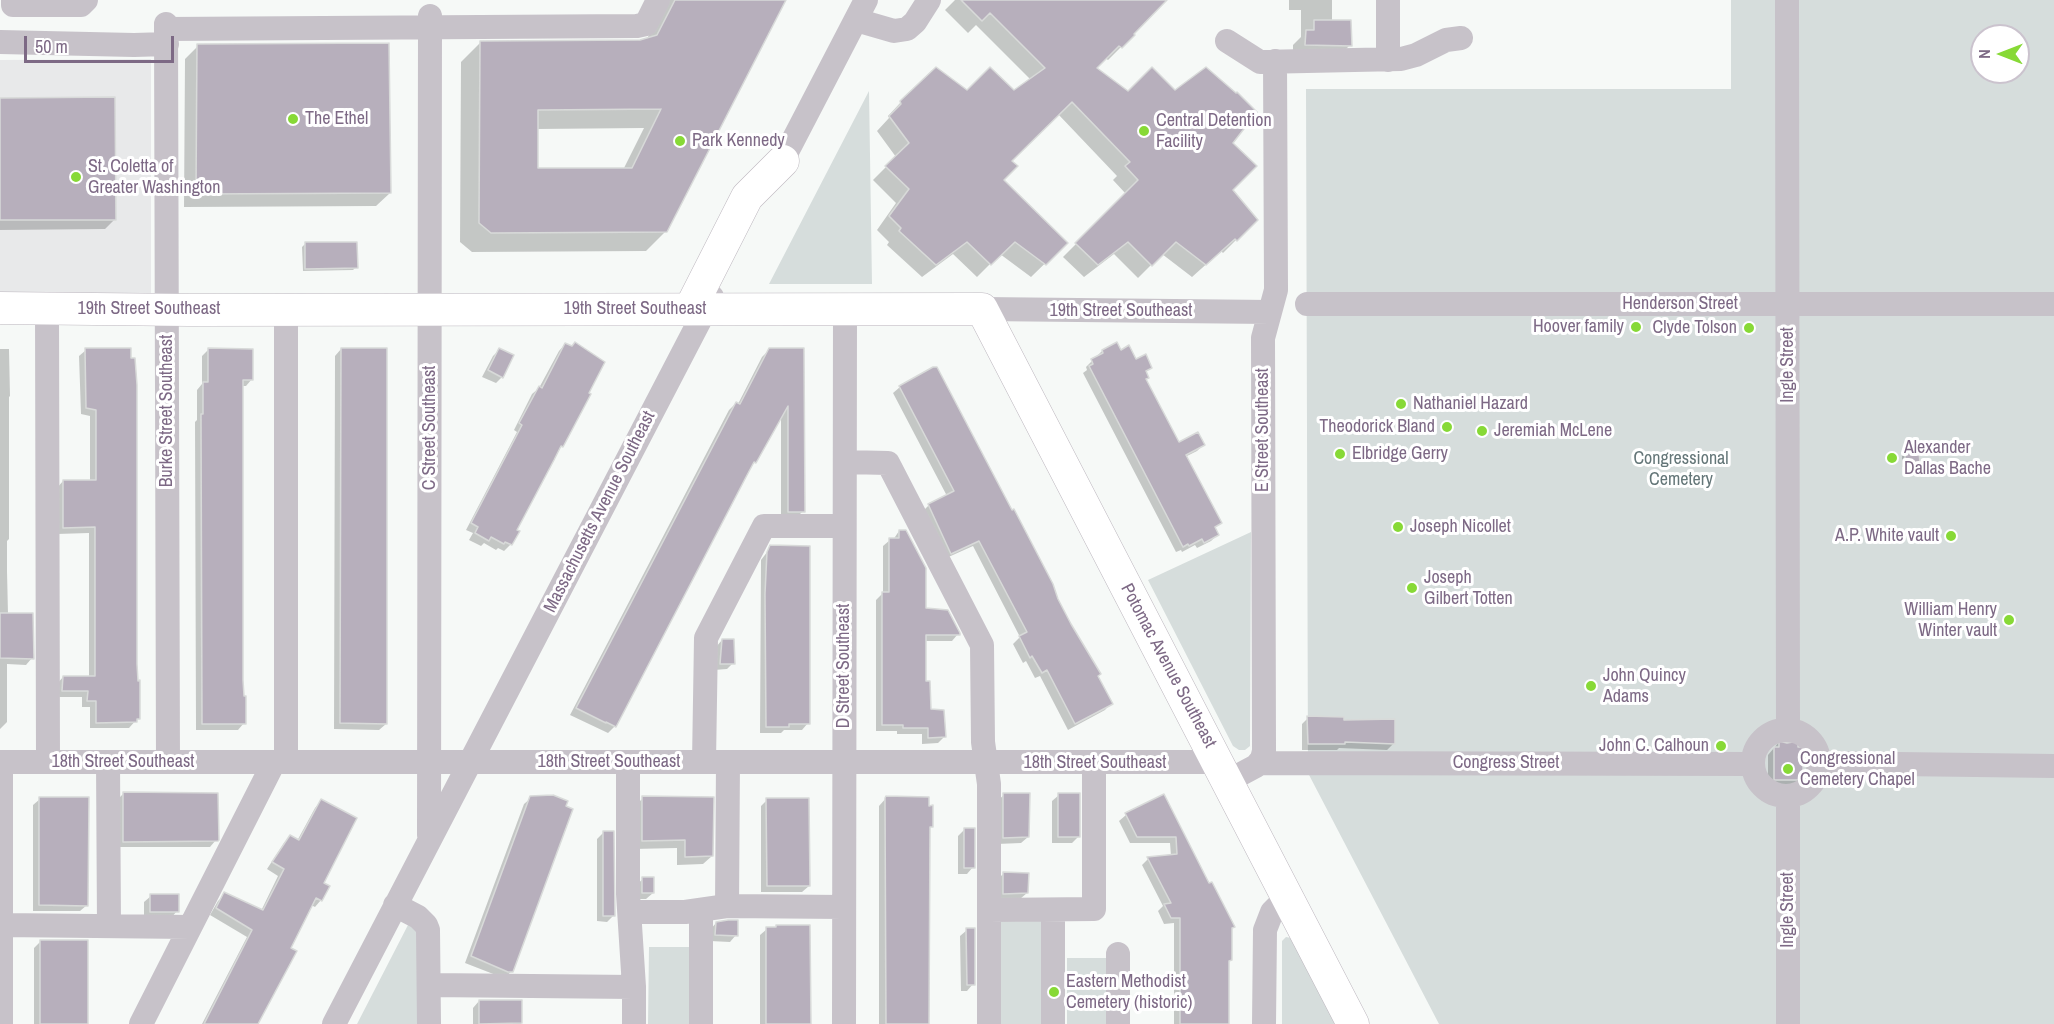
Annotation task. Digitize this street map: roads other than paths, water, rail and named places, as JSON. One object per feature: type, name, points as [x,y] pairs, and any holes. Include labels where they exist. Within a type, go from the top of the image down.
[{"type":"main road","points":[[698,309],[747,197],[783,161]]},
{"type":"main road","name":"19th Street Southeast","points":[[0,308],[981,309]]},
{"type":"main road","name":"Potomac Avenue Southeast","points":[[981,309],[1353,1024]]},
{"type":"street","points":[[14,0],[14,5],[81,5],[86,0]]},
{"type":"street","points":[[0,42],[91,45],[167,32],[429,21],[637,26],[646,24],[658,0]]},
{"type":"street","points":[[783,161],[861,10],[889,30],[907,29],[915,22],[929,0]]},
{"type":"street","points":[[1388,0],[1388,60]]},
{"type":"street","name":"Ingle Street","points":[[1787,0],[1788,729]]},
{"type":"street","name":"C Street Southeast","points":[[429,21],[429,840]]},
{"type":"street","name":"Burke Street Southeast","points":[[167,32],[168,762]]},
{"type":"street","points":[[1227,41],[1260,62],[1401,59],[1416,55],[1446,40],[1461,38]]},
{"type":"street","name":"E Street Southeast","points":[[1260,763],[1265,745],[1263,338],[1276,290],[1275,61]]},
{"type":"street","name":"Henderson Street","points":[[1307,304],[2054,304]]},
{"type":"street","points":[[47,308],[48,762]]},
{"type":"street","points":[[141,1024],[190,927],[280,762],[286,309]]},
{"type":"street","name":"Massachusetts Avenue Southeast","points":[[334,1024],[470,762],[698,309]]},
{"type":"street","name":"D Street Southeast","points":[[844,1024],[845,309]]},
{"type":"street","name":"19th Street Southeast","points":[[981,309],[1270,312]]},
{"type":"street","points":[[845,462],[888,462],[982,645],[983,742],[989,784],[989,1024]]},
{"type":"street","points":[[704,762],[706,638],[764,526],[844,526]]},
{"type":"street","points":[[1788,729],[1798,732],[1813,744],[1818,753],[1819,763],[1813,782],[1806,789],[1788,796],[1768,791],[1760,784],[1753,764],[1754,753],[1759,743],[1767,735],[1777,730],[1788,729]]},
{"type":"street","points":[[0,762],[1,1024]]},
{"type":"street","name":"18th Street Southeast","points":[[0,762],[1094,763],[1223,772]]},
{"type":"street","points":[[108,762],[109,926]]},
{"type":"street","points":[[628,762],[634,1024]]},
{"type":"street","points":[[727,906],[728,762]]},
{"type":"street","points":[[989,910],[1094,909],[1094,763]]},
{"type":"street","points":[[1223,772],[1252,769],[1260,763]]},
{"type":"street","name":"Congress Street","points":[[1260,763],[1753,764]]},
{"type":"street","points":[[1819,763],[2054,766]]},
{"type":"street","name":"Ingle Street","points":[[1788,796],[1788,1024]]},
{"type":"street","points":[[1264,1024],[1265,930],[1272,912],[1287,897]]},
{"type":"street","points":[[395,905],[418,916],[426,925],[429,936],[429,1024]]},
{"type":"street","points":[[630,912],[701,910],[727,906],[843,907]]},
{"type":"street","points":[[1053,909],[1053,1024]]},
{"type":"street","points":[[701,910],[701,1024]]},
{"type":"street","points":[[1,925],[190,927]]},
{"type":"street","points":[[1118,954],[1118,1024]]},
{"type":"street","points":[[429,985],[634,987]]},
{"type":"place","name":"The Ethel","points":[[293,119]]},
{"type":"place","name":"Central Detention Facility","points":[[1144,131]]},
{"type":"place","name":"Park Kennedy","points":[[680,141]]},
{"type":"place","name":"St. Coletta of Greater Washington","points":[[76,177]]},
{"type":"place","name":"Hoover family","points":[[1636,327]]},
{"type":"place","name":"Clyde Tolson","points":[[1749,328]]},
{"type":"place","name":"Nathaniel Hazard","points":[[1401,404]]},
{"type":"place","name":"Theodorick Bland","points":[[1447,427]]},
{"type":"place","name":"Jeremiah McLene","points":[[1482,431]]},
{"type":"place","name":"Elbridge Gerry","points":[[1340,454]]},
{"type":"place","name":"Alexander Dallas Bache","points":[[1892,458]]},
{"type":"place","name":"Joseph Nicollet","points":[[1398,527]]},
{"type":"place","name":"A.P. White vault","points":[[1951,536]]},
{"type":"place","name":"Joseph Gilbert Totten","points":[[1412,588]]},
{"type":"place","name":"William Henry Winter vault","points":[[2009,620]]},
{"type":"place","name":"John Quincy Adams","points":[[1591,686]]},
{"type":"place","name":"John C. Calhoun","points":[[1721,746]]},
{"type":"place","name":"Congressional Cemetery Chapel","points":[[1788,769]]},
{"type":"place","name":"Eastern Methodist Cemetery (historic)","points":[[1054,992]]},
{"type":"park label","name":"Congressional Cemetery","points":[[1681,469]]}]
